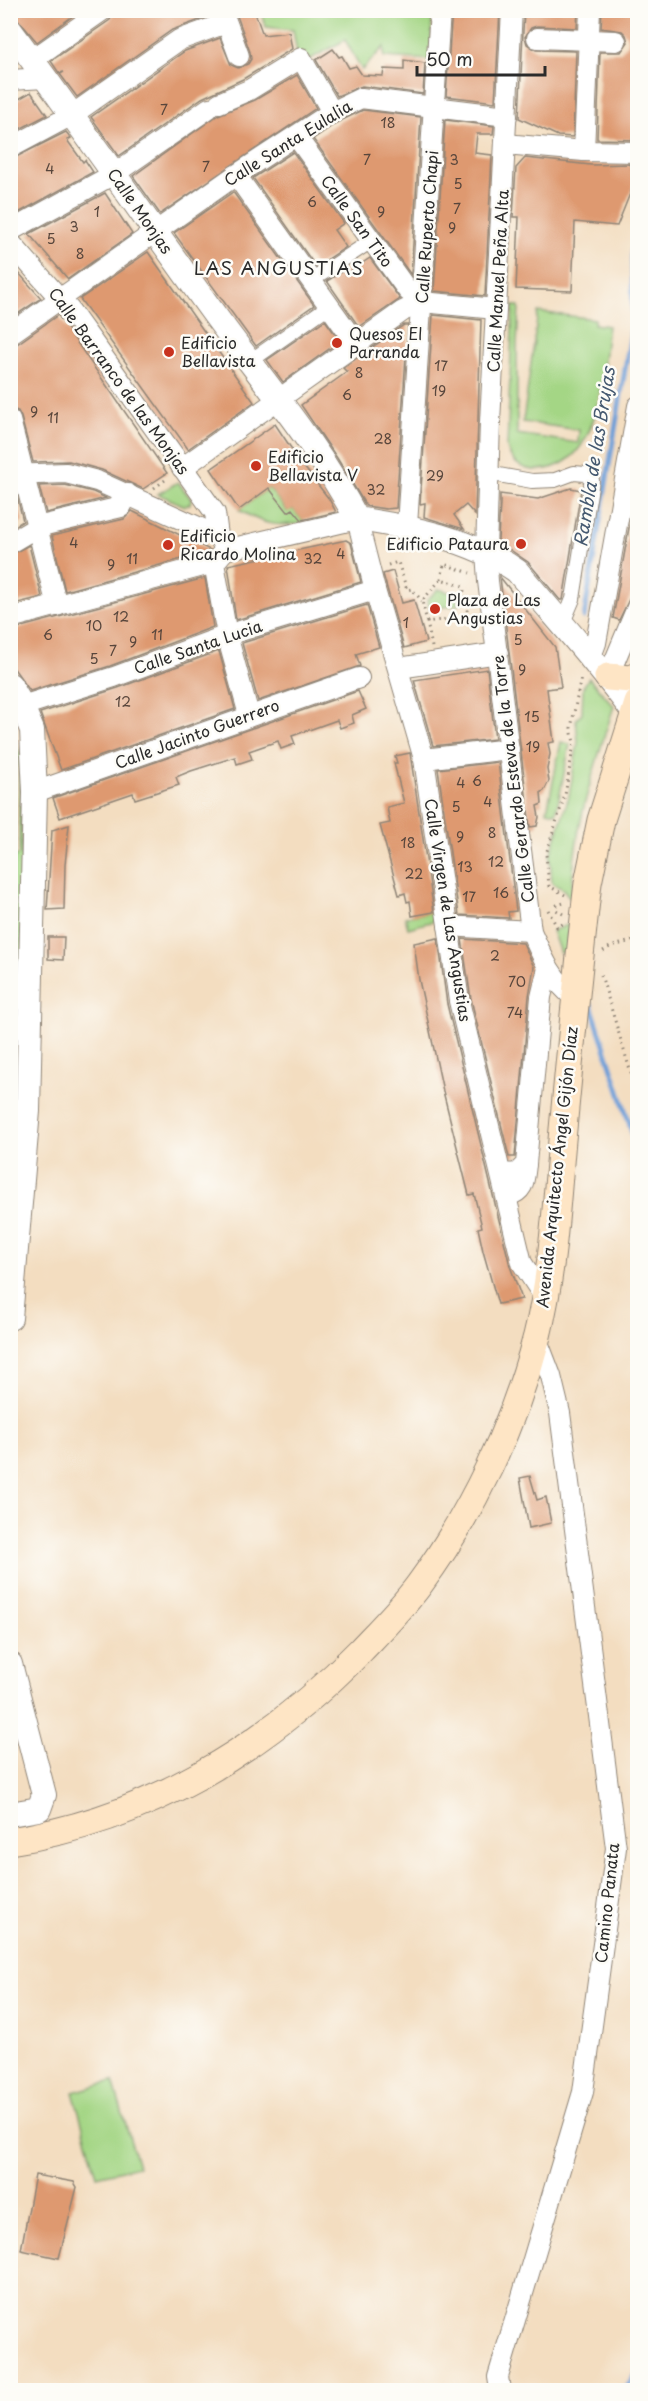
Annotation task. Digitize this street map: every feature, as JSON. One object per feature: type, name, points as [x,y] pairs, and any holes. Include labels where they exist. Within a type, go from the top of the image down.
[{"type":"main road","points":[[599,668],[631,679],[638,676]]},
{"type":"main road","name":"Avenida Arquitecto Ángel Gijón Díaz","points":[[10,1840],[37,1837],[113,1815],[168,1793],[222,1764],[280,1723],[333,1679],[418,1586],[453,1533],[484,1477],[506,1429],[536,1337],[545,1298],[552,1249],[588,883],[601,820],[636,711]]},
{"type":"street","points":[[10,80],[39,69],[103,10]]},
{"type":"street","name":"Calle Ruperto Chapi","points":[[407,526],[440,10]]},
{"type":"street","name":"Calle Manuel Peña Alta","points":[[486,552],[512,10]]},
{"type":"street","points":[[584,151],[590,10]]},
{"type":"street","points":[[10,148],[72,115],[179,40],[224,17],[239,56]]},
{"type":"street","name":"Calle Monjas","points":[[10,30],[154,232],[279,400],[343,492],[357,519]]},
{"type":"street","points":[[537,38],[616,41]]},
{"type":"street","points":[[10,231],[114,174],[214,106],[249,90],[301,58],[332,112]]},
{"type":"street","name":"Calle Santa Eulalia","points":[[10,334],[236,175],[332,112],[361,98],[507,116]]},
{"type":"street","name":"Calle San Tito","points":[[296,136],[408,291],[422,302]]},
{"type":"street","points":[[505,144],[584,151],[638,152]]},
{"type":"street","points":[[236,175],[357,345]]},
{"type":"street","points":[[311,282],[371,241]]},
{"type":"street","name":"Calle Barranco de las Monjas","points":[[10,242],[60,298],[215,513],[227,636],[249,715]]},
{"type":"street","points":[[182,468],[403,311],[422,302],[496,309]]},
{"type":"street","points":[[249,362],[329,306]]},
{"type":"street","points":[[599,668],[596,643],[636,419]]},
{"type":"street","points":[[10,420],[18,474],[38,527],[57,606]]},
{"type":"street","points":[[488,473],[532,482],[555,480],[574,472],[585,474],[592,480],[573,599],[562,625]]},
{"type":"street","points":[[18,474],[66,473],[97,481],[189,522],[219,550]]},
{"type":"street","points":[[10,543],[38,527],[121,507],[128,494]]},
{"type":"street","points":[[189,522],[196,516],[201,495]]},
{"type":"street","points":[[10,618],[57,606],[219,550],[357,519],[407,526],[486,552],[517,571],[636,711]]},
{"type":"street","name":"Calle Virgen de Las Angustias","points":[[357,519],[375,590],[407,667],[424,759],[459,1001],[522,1263],[545,1298]]},
{"type":"street","name":"Calle Gerardo Esteva de la Torre","points":[[486,552],[483,581],[498,653],[531,931],[548,968],[565,991],[575,998]]},
{"type":"street","name":"Calle Santa Lucia","points":[[14,704],[114,677],[227,636],[375,590]]},
{"type":"street","points":[[599,668],[638,605]]},
{"type":"street","points":[[407,667],[498,653]]},
{"type":"street","name":"Calle Jacinto Guerrero","points":[[35,792],[359,678]]},
{"type":"street","points":[[10,1318],[14,1231],[28,1111],[16,1027],[35,792],[32,730],[14,704]]},
{"type":"street","points":[[424,759],[510,749]]},
{"type":"street","points":[[448,926],[531,931]]},
{"type":"street","points":[[507,1196],[516,1194],[523,1187],[541,998],[548,968]]},
{"type":"street","points":[[502,1174],[517,1173],[526,1164]]},
{"type":"street","points":[[518,1245],[525,1253],[538,1257],[547,1255],[552,1249]]},
{"type":"street","name":"Camino Panata","points":[[500,2391],[498,2377],[583,2092],[616,1848],[560,1413],[551,1376],[536,1337]]},
{"type":"street","points":[[10,1664],[44,1796],[39,1809],[10,1814]]},
{"type":"path","points":[[148,492],[182,468]]},
{"type":"path","points":[[383,566],[398,562],[407,590],[412,589],[422,601],[427,622],[432,648],[411,652],[407,667]]},
{"type":"path","points":[[422,601],[441,579],[444,564],[477,575],[483,581],[480,600],[466,602]]},
{"type":"path","points":[[427,622],[468,616],[463,586],[441,579]]},
{"type":"path","points":[[568,917],[556,910],[557,905],[566,902],[566,895],[549,886],[546,854],[565,795],[574,743],[571,728],[578,681],[599,668]]},
{"type":"path","points":[[545,903],[557,927],[567,922]]},
{"type":"path","points":[[599,954],[609,946],[638,939]]},
{"type":"path","points":[[601,974],[638,1096]]},
{"type":"green space","points":[[260,11],[432,11],[431,60],[384,57],[384,47],[362,70],[345,40],[309,60],[297,53],[293,30],[266,27]]},
{"type":"green space","points":[[513,306],[519,306],[517,434],[578,443],[579,430],[523,422],[538,312],[595,319],[594,324],[608,326],[600,393],[595,416],[587,436],[575,454],[559,465],[537,470],[518,464],[511,457],[507,447]]},
{"type":"green space","points":[[178,482],[191,499],[190,504],[185,506],[158,494]]},
{"type":"green space","points":[[269,488],[287,511],[293,509],[305,523],[270,524],[239,510]]},
{"type":"green space","points":[[438,589],[456,594],[458,605],[430,609],[427,600]]},
{"type":"green space","points":[[589,678],[614,706],[585,802],[575,851],[572,900],[563,889],[552,883],[550,856],[569,796],[578,742],[576,720],[582,713],[583,687]]},
{"type":"green space","points":[[13,739],[22,757],[22,985],[13,989],[10,985],[10,859],[19,854],[19,757],[11,741]]},
{"type":"green space","points":[[561,742],[570,744],[556,813],[547,811]]},
{"type":"green space","points":[[432,912],[434,921],[408,928],[405,917]]},
{"type":"green space","points":[[570,924],[567,951],[560,953],[552,931]]},
{"type":"green space","points":[[113,2081],[138,2166],[97,2176],[73,2092]]},
{"type":"building","points":[[10,10],[81,10],[37,42]]},
{"type":"building","points":[[115,10],[210,10],[211,16],[172,30],[77,97],[60,74],[64,72],[59,73],[51,61],[110,20]]},
{"type":"building","points":[[235,10],[254,10],[263,35],[289,32],[292,49],[243,79],[202,98],[119,156],[91,117],[185,51],[220,38],[231,65],[238,68],[248,64],[251,59],[250,52]]},
{"type":"building","points":[[452,10],[500,10],[495,102],[446,96]]},
{"type":"building","points":[[524,10],[578,10],[577,28],[537,26],[531,28],[525,37],[527,44],[536,50],[576,51],[573,137],[558,136],[519,118]]},
{"type":"building","points":[[602,10],[638,10],[638,140],[597,139],[600,52],[621,52],[628,42],[622,31],[601,28]]},
{"type":"building","points":[[333,49],[339,57],[342,56],[349,68],[356,66],[362,75],[383,76],[384,69],[404,70],[404,60],[425,63],[423,94],[362,86],[337,96],[316,60]]},
{"type":"building","points":[[297,75],[316,108],[160,214],[133,176],[218,115],[255,100]]},
{"type":"building","points":[[31,92],[47,115],[10,134],[10,104]]},
{"type":"building","points":[[363,110],[421,117],[411,275],[313,139],[338,122]]},
{"type":"building","points":[[445,120],[494,126],[493,134],[477,134],[475,153],[492,155],[485,296],[434,291]]},
{"type":"building","points":[[66,132],[71,138],[67,140],[93,172],[11,217],[10,160]]},
{"type":"building","points":[[293,152],[344,223],[334,230],[346,247],[316,267],[253,178]]},
{"type":"building","points":[[525,158],[591,165],[629,164],[637,176],[617,226],[575,222],[572,291],[516,289],[519,217],[513,217],[516,168]]},
{"type":"building","points":[[233,192],[314,305],[256,346],[174,233]]},
{"type":"building","points":[[105,193],[132,234],[68,279],[29,234]]},
{"type":"building","name":"Edificio Bellavista","points":[[148,252],[254,402],[188,449],[80,299]]},
{"type":"building","points":[[370,258],[400,299],[359,327],[327,281],[347,268],[346,274]]},
{"type":"building","points":[[10,263],[41,298],[10,319]]},
{"type":"building","points":[[58,315],[167,473],[143,489],[102,470],[69,461],[33,462],[21,417],[18,411],[10,408],[10,346],[17,344]]},
{"type":"building","points":[[433,315],[481,320],[475,515],[466,505],[454,515],[464,529],[424,517],[425,503],[420,504]]},
{"type":"building","points":[[325,320],[340,341],[283,382],[267,360]]},
{"type":"building","points":[[404,325],[408,325],[396,508],[366,506],[301,405],[347,372],[343,368]]},
{"type":"building","name":"Edificio Bellavista V","points":[[275,424],[336,512],[302,520],[293,509],[288,512],[269,488],[239,510],[211,469]]},
{"type":"building","points":[[65,485],[106,498],[46,513],[39,486]]},
{"type":"building","name":"Edificio Pataura","points":[[571,488],[581,490],[563,600],[560,600],[528,562],[498,540],[500,494],[538,499]]},
{"type":"building","points":[[635,494],[638,495],[638,573],[634,582],[637,583],[619,620],[613,618]]},
{"type":"building","points":[[17,496],[23,521],[10,529],[10,497]]},
{"type":"building","points":[[132,511],[210,550],[65,591],[52,536],[124,519]]},
{"type":"building","points":[[346,540],[351,543],[361,582],[236,620],[228,565]]},
{"type":"building","points":[[29,545],[42,597],[10,605],[10,555]]},
{"type":"building","points":[[393,571],[402,603],[414,600],[426,642],[404,648],[383,574]]},
{"type":"building","points":[[500,577],[555,647],[561,687],[547,689],[554,742],[548,743],[549,781],[544,791],[541,792],[542,804],[537,806],[539,817],[537,826],[530,827]]},
{"type":"building","points":[[205,578],[213,627],[110,666],[30,691],[10,663],[10,630]]},
{"type":"building","points":[[367,605],[379,647],[356,654],[360,666],[258,701],[242,643]]},
{"type":"building","points":[[219,651],[235,709],[61,770],[40,713],[118,688]]},
{"type":"building","points":[[487,669],[495,739],[433,746],[414,680]]},
{"type":"building","points":[[358,691],[366,709],[352,715],[354,723],[340,728],[337,720],[292,736],[295,744],[281,749],[278,741],[249,751],[252,759],[237,764],[235,757],[176,777],[179,785],[135,799],[133,793],[60,818],[53,798]]},
{"type":"building","points":[[410,753],[434,912],[412,916],[410,901],[407,902],[405,893],[399,895],[380,825],[390,823],[387,807],[404,803],[394,763],[397,763],[395,756]]},
{"type":"building","points":[[498,762],[516,911],[508,912],[509,918],[459,915],[438,769]]},
{"type":"building","points":[[69,825],[64,909],[47,910],[52,830]]},
{"type":"building","points":[[48,937],[64,937],[63,960],[48,959]]},
{"type":"building","points":[[438,938],[447,1004],[510,1266],[522,1299],[498,1304],[483,1251],[478,1228],[482,1227],[474,1194],[469,1195],[443,1091],[419,980],[414,943]]},
{"type":"building","points":[[462,939],[523,943],[534,967],[529,996],[515,1157],[509,1157],[471,999]]},
{"type":"building","points":[[530,1476],[537,1500],[546,1497],[551,1523],[529,1528],[520,1478]]},
{"type":"building","points":[[35,2175],[74,2182],[77,2187],[59,2258],[21,2250]]},
{"type":"waterway","name":"Rambla de las Brujas","points":[[584,617],[633,321],[632,251],[638,229]]},
{"type":"waterway","name":"Rambla de las Brujas","points":[[591,1005],[630,1125],[638,1157]]},
{"type":"waterway","points":[[625,2390],[638,2372]]},
{"type":"place","name":"Quesos El Parranda","points":[[337,343]]},
{"type":"place","name":"Edificio Bellavista","points":[[169,352]]},
{"type":"place","name":"Edificio Bellavista V","points":[[256,466]]},
{"type":"place","name":"Edificio Pataura","points":[[521,544]]},
{"type":"place","name":"Edificio Ricardo Molina","points":[[168,545]]},
{"type":"place","name":"Plaza de Las Angustias","points":[[435,609]]},
{"type":"district","name":"LAS ANGUSTIAS","points":[[279,269]]}]
